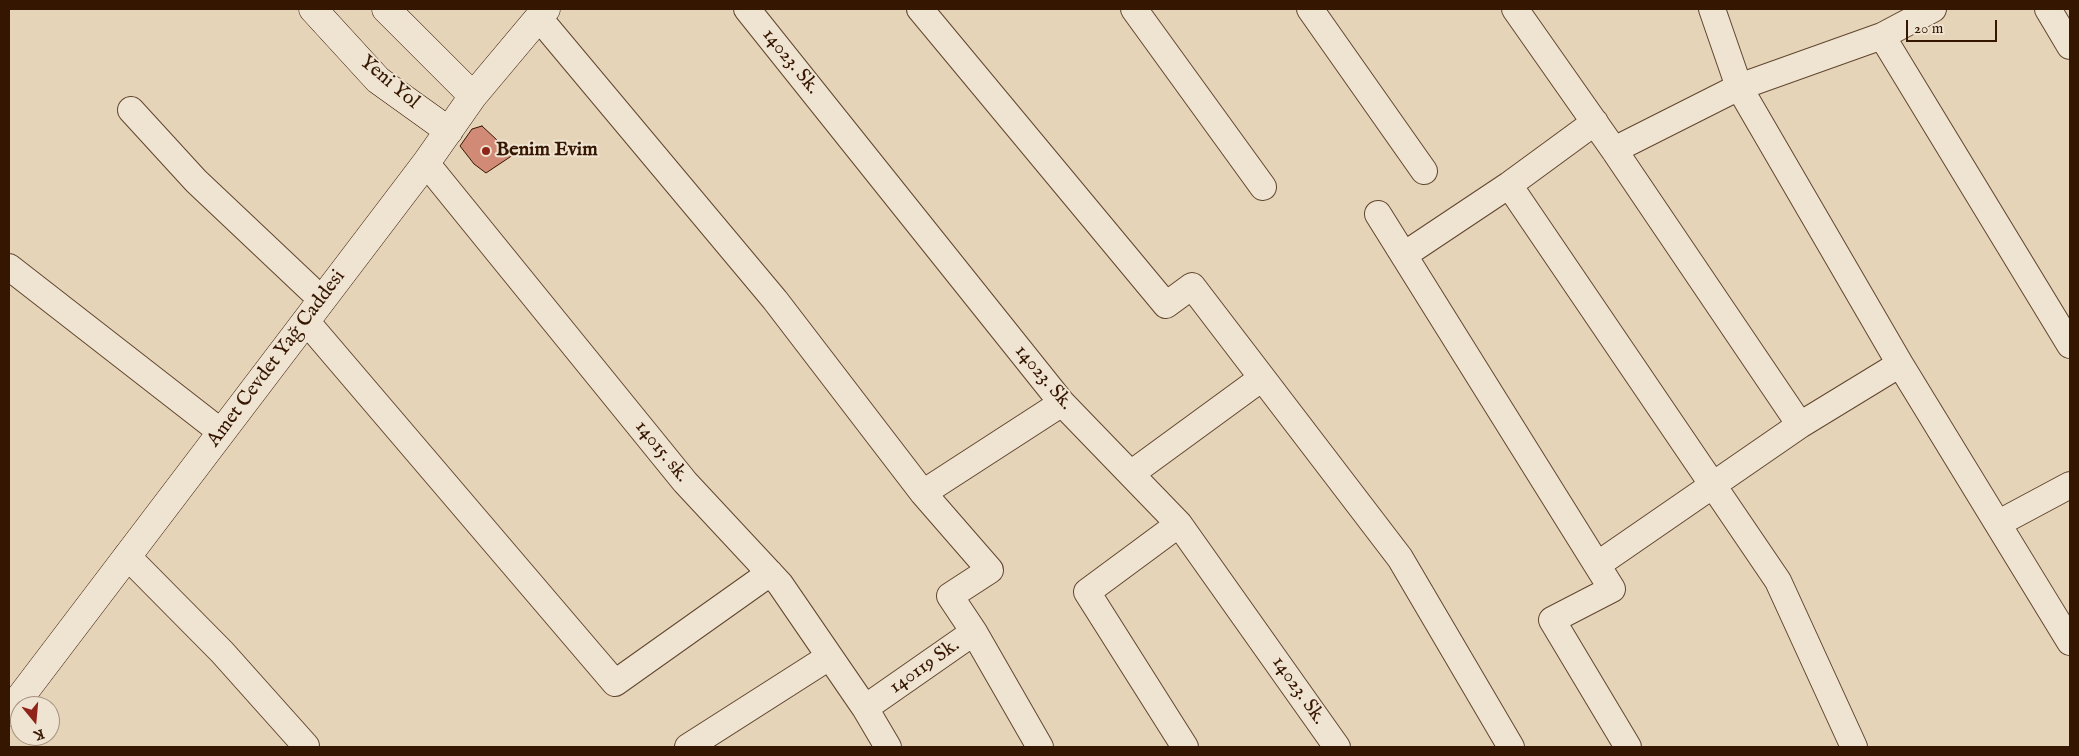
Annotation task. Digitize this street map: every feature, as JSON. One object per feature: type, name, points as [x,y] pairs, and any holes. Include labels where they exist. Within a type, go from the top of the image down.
[{"type":"main road","name":"Yeni Yol","points":[[313,9],[378,80],[449,131]]},
{"type":"main road","points":[[386,9],[473,96]]},
{"type":"main road","name":"Amet Cevdet Yağ Caddesi","points":[[9,712],[426,163],[473,96],[543,13]]},
{"type":"street","name":"14023. Sk.","points":[[747,9],[1062,403],[1132,473],[1179,524],[1337,747]]},
{"type":"street","points":[[920,9],[1166,305],[1192,286],[1400,558],[1511,747]]},
{"type":"street","points":[[1134,9],[1263,187]]},
{"type":"street","points":[[1310,9],[1424,171]]},
{"type":"street","points":[[1515,9],[1595,122],[1800,424]]},
{"type":"street","points":[[1614,150],[1738,87],[1882,36],[1933,9]]},
{"type":"street","points":[[2048,9],[2070,46]]},
{"type":"street","points":[[1718,11],[1738,87],[1900,364],[1999,523],[2070,642]]},
{"type":"street","points":[[543,13],[775,300],[923,493],[990,570],[950,596],[974,632]]},
{"type":"street","points":[[1882,36],[2070,345]]},
{"type":"street","points":[[131,110],[314,310],[615,683],[770,573]]},
{"type":"street","points":[[1404,255],[1509,185],[1595,122]]},
{"type":"street","name":"14015. sk.","points":[[426,163],[685,482],[780,584],[865,708],[888,747]]},
{"type":"street","points":[[1509,185],[1778,581],[1854,747]]},
{"type":"street","points":[[1378,214],[1612,589],[1552,620],[1628,747]]},
{"type":"street","points":[[9,267],[221,432]]},
{"type":"street","points":[[1598,565],[1800,424],[1900,364]]},
{"type":"street","points":[[1132,473],[1262,378]]},
{"type":"street","points":[[923,493],[1062,403]]},
{"type":"street","points":[[1999,523],[2070,485]]},
{"type":"street","points":[[1179,524],[1087,592],[1185,747]]},
{"type":"street","points":[[127,556],[222,652],[306,746]]},
{"type":"street","name":"140119 Sk.","points":[[865,708],[974,632],[1040,747]]},
{"type":"street","points":[[688,747],[829,657]]},
{"type":"building","name":"Benim Evim","points":[[482,126],[513,155],[486,173],[474,164],[460,146],[472,129]]},
{"type":"place","name":"Benim Evim","points":[[486,151]]}]
